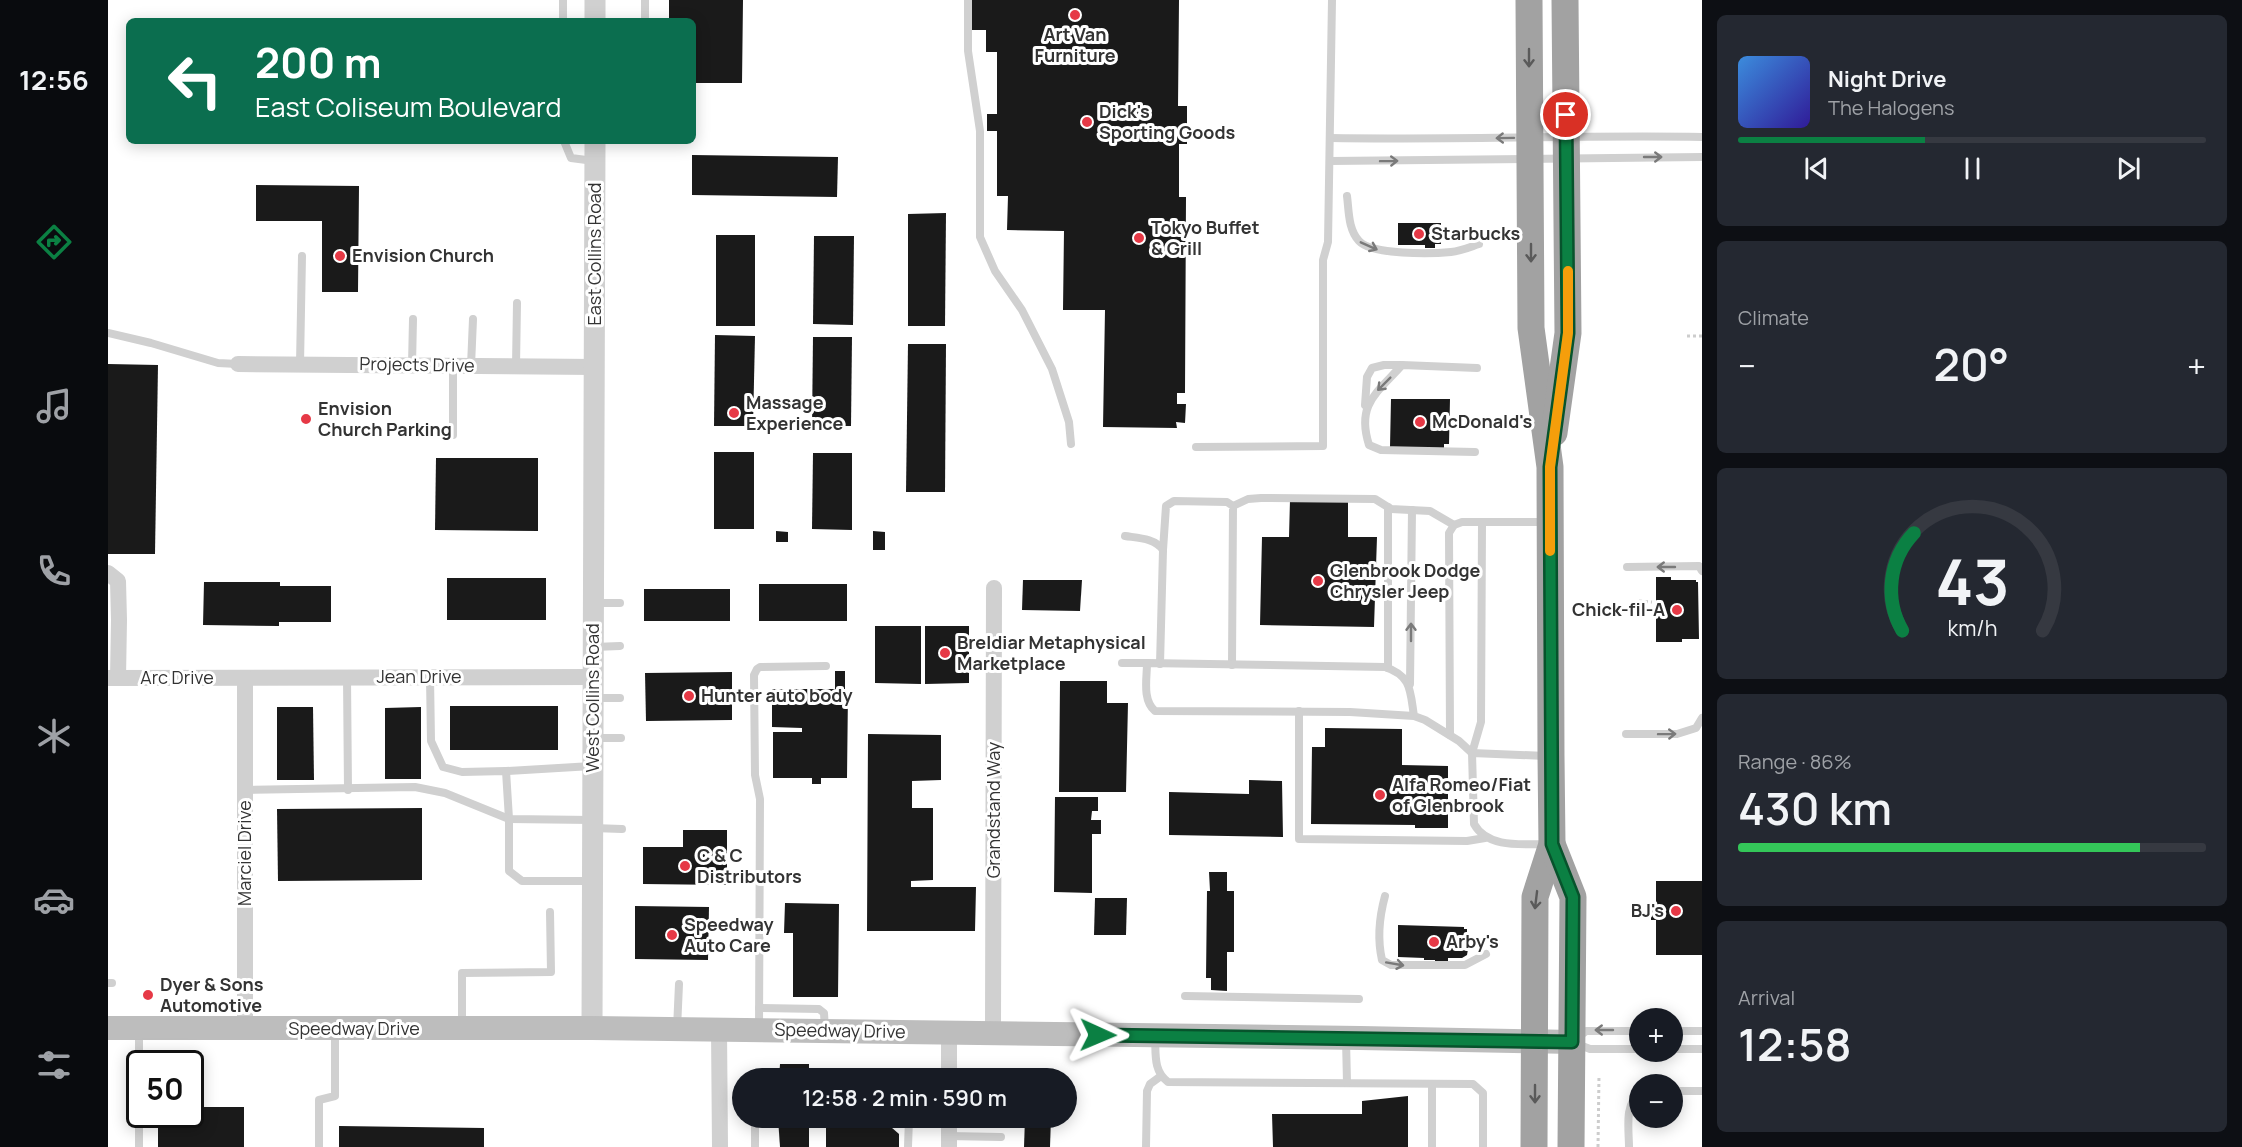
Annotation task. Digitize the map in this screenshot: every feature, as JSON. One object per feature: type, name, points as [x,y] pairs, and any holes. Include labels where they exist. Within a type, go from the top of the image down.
[{"type":"highway","points":[[1528,0],[1531,328],[1550,467]]},
{"type":"highway","points":[[1534,1147],[1535,897],[1552,844],[1550,467],[1568,333],[1565,0]]},
{"type":"highway","points":[[1552,844],[1573,897],[1571,1147]]},
{"type":"main road","name":"Speedway Drive","points":[[108,1028],[719,1029],[759,1019],[825,1031],[1572,1042]]},
{"type":"street","points":[[595,18],[596,0]]},
{"type":"street","name":"East Collins Road","points":[[595,151],[595,367]]},
{"type":"street","name":"Projects Drive","points":[[238,364],[595,367]]},
{"type":"street","name":"West Collins Road","points":[[592,1028],[595,367]]},
{"type":"street","points":[[108,573],[118,581],[119,620],[113,678]]},
{"type":"street","name":"Grandstand Way","points":[[993,1033],[994,588]]},
{"type":"street","name":"Jean Drive","points":[[245,678],[593,677]]},
{"type":"street","name":"Arc Drive","points":[[113,678],[245,678]]},
{"type":"street","name":"Marciel Drive","points":[[245,678],[245,1029]]},
{"type":"street","points":[[719,1029],[720,1147]]},
{"type":"street","points":[[949,1033],[949,1068]]},
{"type":"lane","points":[[563,0],[563,18]]},
{"type":"lane","points":[[645,0],[645,18]]},
{"type":"lane","points":[[968,0],[968,51],[980,131],[980,237],[995,271],[1022,310],[1052,369],[1069,422],[1071,444]]},
{"type":"lane","points":[[1196,447],[1323,446],[1323,260],[1328,242],[1332,0]]},
{"type":"lane","points":[[1330,161],[1702,137]]},
{"type":"lane","points":[[1330,138],[1530,148],[1566,147],[1702,157]]},
{"type":"lane","points":[[565,144],[571,158],[595,151]]},
{"type":"lane","points":[[1347,196],[1351,229],[1359,241],[1368,248],[1388,252],[1453,252],[1479,244]]},
{"type":"lane","points":[[300,364],[302,256]]},
{"type":"lane","points":[[516,366],[517,303]]},
{"type":"lane","points":[[412,365],[413,319]]},
{"type":"lane","points":[[471,366],[473,319]]},
{"type":"lane","points":[[108,333],[152,343],[218,363],[238,364]]},
{"type":"lane","points":[[1475,452],[1381,450],[1370,445],[1365,431],[1365,411],[1367,377],[1372,368],[1402,365],[1477,368]]},
{"type":"lane","points":[[1365,411],[1371,397],[1402,365]]},
{"type":"lane","points":[[453,366],[453,435]]},
{"type":"lane","points":[[1233,506],[1248,499],[1375,499],[1388,507],[1430,511],[1454,525]]},
{"type":"lane","points":[[1160,664],[1166,506],[1174,501],[1185,501],[1227,502],[1233,506]]},
{"type":"lane","points":[[1232,665],[1233,506]]},
{"type":"lane","points":[[1388,507],[1388,668]]},
{"type":"lane","points":[[1412,510],[1410,690],[1414,716]]},
{"type":"lane","points":[[1450,735],[1449,533],[1454,525],[1462,522],[1550,522]]},
{"type":"lane","points":[[1482,523],[1481,722],[1472,753],[1474,824],[1485,838]]},
{"type":"lane","points":[[1125,536],[1159,544],[1163,550]]},
{"type":"lane","points":[[1627,567],[1699,566],[1702,571]]},
{"type":"lane","points":[[593,603],[620,603]]},
{"type":"lane","points":[[593,647],[620,646]]},
{"type":"lane","points":[[1122,663],[1388,668],[1399,672],[1406,679],[1410,690]]},
{"type":"lane","points":[[1147,663],[1146,696],[1149,706],[1155,711],[1299,711],[1414,716],[1450,735],[1472,753],[1551,756]]},
{"type":"lane","points":[[759,1019],[761,820],[755,775],[754,675],[760,667],[826,666]]},
{"type":"lane","points":[[347,677],[348,790]]},
{"type":"lane","points":[[430,677],[431,741],[443,766],[462,772],[593,766]]},
{"type":"lane","points":[[593,698],[620,698]]},
{"type":"lane","points":[[1299,711],[1299,839],[1467,841],[1485,838],[1508,844],[1552,844]]},
{"type":"lane","points":[[1626,734],[1677,734],[1696,728],[1702,718]]},
{"type":"lane","points":[[593,738],[621,738]]},
{"type":"lane","points":[[506,771],[509,871],[522,881],[592,882]]},
{"type":"lane","points":[[245,790],[348,790],[415,787],[445,793],[509,819],[592,824],[622,829]]},
{"type":"lane","points":[[1385,896],[1379,916],[1382,960],[1391,965],[1466,965],[1486,954]]},
{"type":"lane","points":[[462,1028],[462,973],[550,972],[550,912]]},
{"type":"lane","points":[[677,1029],[679,984]]},
{"type":"lane","points":[[1185,996],[1359,999]]},
{"type":"lane","points":[[139,1028],[140,1147]]},
{"type":"lane","points":[[319,1147],[319,1100],[335,1096],[335,1029]]},
{"type":"lane","points":[[1572,1042],[1586,1030],[1629,1031]]},
{"type":"lane","points":[[1683,1031],[1702,1031]]},
{"type":"lane","points":[[1155,1036],[1157,1070],[1168,1082],[1473,1084],[1483,1093],[1483,1147]]},
{"type":"lane","points":[[1346,1038],[1347,1083]]},
{"type":"lane","points":[[1572,1042],[1590,1048],[1629,1049]]},
{"type":"lane","points":[[1683,1049],[1702,1049]]},
{"type":"lane","points":[[1146,1147],[1147,1091],[1150,1084],[1161,1076]]},
{"type":"lane","points":[[1432,1084],[1432,1147]]},
{"type":"lane","points":[[1683,1091],[1702,1091]]},
{"type":"lane","points":[[755,1128],[755,1147]]},
{"type":"lane","points":[[908,1147],[909,1128]]},
{"type":"lane","points":[[1629,1128],[1629,1147]]},
{"type":"lane","points":[[949,1142],[1001,1137]]},
{"type":"path","points":[[1687,336],[1702,336]]},
{"type":"path","points":[[1639,601],[1652,602]]},
{"type":"path","points":[[1598,1147],[1599,1075]]},
{"type":"building","points":[[669,0],[743,0],[742,83],[696,83],[696,18],[669,18]]},
{"type":"building","points":[[972,0],[1179,0],[1178,106],[1187,106],[1187,144],[1179,144],[1179,197],[1186,197],[1185,393],[1177,393],[1177,404],[1186,404],[1185,423],[1176,422],[1177,428],[1103,427],[1105,310],[1063,310],[1064,231],[1007,230],[1008,196],[997,196],[997,131],[987,131],[987,114],[997,114],[997,52],[986,52],[986,30],[972,30]]},
{"type":"building","points":[[692,155],[838,157],[837,197],[692,195]]},
{"type":"building","name":"Envision Church","points":[[256,185],[359,186],[358,292],[322,292],[322,221],[256,221]]},
{"type":"building","points":[[946,213],[945,326],[908,326],[908,214]]},
{"type":"building","name":"Starbucks","points":[[1398,223],[1441,223],[1441,244],[1435,244],[1435,248],[1425,248],[1425,245],[1398,245]]},
{"type":"building","points":[[716,235],[755,235],[755,326],[716,326]]},
{"type":"building","points":[[814,236],[854,236],[853,325],[813,324]]},
{"type":"building","points":[[715,335],[755,336],[753,426],[714,426]]},
{"type":"building","points":[[813,337],[852,337],[851,426],[812,426]]},
{"type":"building","points":[[908,344],[946,344],[945,492],[906,492]]},
{"type":"building","points":[[108,364],[158,365],[155,554],[108,554]]},
{"type":"building","name":"McDonald's","points":[[1391,399],[1450,399],[1449,444],[1444,444],[1444,449],[1390,447]]},
{"type":"building","points":[[714,452],[754,452],[754,529],[714,529]]},
{"type":"building","points":[[813,453],[852,453],[852,530],[812,529]]},
{"type":"building","points":[[436,458],[538,458],[538,531],[435,530]]},
{"type":"building","name":"Glenbrook Dodge Chrysler Jeep","points":[[1290,500],[1348,501],[1348,537],[1377,537],[1374,627],[1260,625],[1262,537],[1289,537]]},
{"type":"building","points":[[776,531],[788,532],[788,542],[776,542]]},
{"type":"building","points":[[873,531],[885,532],[885,550],[873,550]]},
{"type":"building","name":"Chick-fil-A","points":[[1656,577],[1698,582],[1699,639],[1682,639],[1682,642],[1656,642]]},
{"type":"building","points":[[447,578],[546,578],[546,620],[447,620]]},
{"type":"building","points":[[1023,580],[1082,580],[1080,611],[1022,610]]},
{"type":"building","points":[[204,582],[280,582],[280,586],[331,586],[331,622],[279,622],[279,626],[203,625]]},
{"type":"building","points":[[759,584],[847,584],[847,621],[759,621]]},
{"type":"building","points":[[644,589],[730,589],[730,621],[644,621]]},
{"type":"building","points":[[875,626],[921,626],[921,684],[875,683]]},
{"type":"building","points":[[925,626],[969,626],[969,683],[925,684]]},
{"type":"building","points":[[835,671],[845,671],[845,691],[848,691],[847,778],[821,778],[821,784],[812,784],[812,778],[773,778],[773,732],[802,732],[802,728],[772,727],[772,689],[835,689]]},
{"type":"building","name":"Hunter auto body","points":[[732,672],[732,720],[646,721],[645,673]]},
{"type":"building","points":[[1060,681],[1107,681],[1107,703],[1128,703],[1126,792],[1059,792]]},
{"type":"building","points":[[450,706],[558,706],[558,750],[450,750]]},
{"type":"building","points":[[277,707],[313,707],[314,780],[277,780]]},
{"type":"building","points":[[421,707],[421,779],[385,779],[385,708]]},
{"type":"building","name":"Alfa Romeo/Fiat of Glenbrook","points":[[1325,728],[1402,729],[1402,765],[1448,766],[1448,828],[1415,828],[1415,825],[1311,824],[1312,747],[1325,747]]},
{"type":"building","points":[[868,734],[941,735],[941,780],[912,781],[912,808],[933,808],[933,880],[911,881],[911,887],[976,887],[975,931],[867,931]]},
{"type":"building","points":[[1249,780],[1282,781],[1283,837],[1169,835],[1169,792],[1249,794]]},
{"type":"building","points":[[1055,797],[1098,797],[1098,811],[1092,811],[1091,820],[1101,820],[1101,834],[1092,834],[1092,893],[1054,892]]},
{"type":"building","points":[[422,808],[422,880],[278,881],[277,809]]},
{"type":"building","name":"C & C Distributors","points":[[683,830],[727,830],[727,885],[643,884],[643,847],[683,847]]},
{"type":"building","points":[[1209,872],[1227,872],[1227,891],[1234,891],[1234,952],[1227,952],[1227,991],[1211,990],[1211,978],[1206,978]]},
{"type":"building","name":"BJ's","points":[[1656,881],[1702,881],[1702,955],[1656,955],[1656,920],[1651,920],[1651,902],[1656,902]]},
{"type":"building","points":[[1095,898],[1127,898],[1126,935],[1094,935]]},
{"type":"building","points":[[785,903],[839,904],[838,997],[793,997],[793,933],[784,933]]},
{"type":"building","name":"Speedway Auto Care","points":[[635,906],[709,907],[708,960],[635,959]]},
{"type":"building","name":"Arby's","points":[[1398,925],[1464,927],[1467,929],[1467,937],[1470,937],[1467,955],[1462,958],[1448,958],[1448,962],[1398,957]]},
{"type":"building","points":[[780,1064],[809,1064],[809,1068],[780,1068]]},
{"type":"building","points":[[1408,1096],[1408,1147],[1273,1147],[1272,1114],[1362,1114],[1362,1101]]},
{"type":"building","points":[[204,1107],[244,1107],[244,1147],[158,1147],[158,1128],[204,1128]]},
{"type":"building","points":[[339,1126],[484,1128],[484,1147],[339,1147]]},
{"type":"building","points":[[779,1128],[809,1128],[809,1147],[780,1147]]},
{"type":"building","points":[[826,1128],[892,1128],[899,1134],[899,1147],[826,1147]]},
{"type":"building","points":[[1025,1128],[1051,1128],[1050,1147],[1024,1147]]},
{"type":"slow traffic","points":[[1550,551],[1550,467],[1568,333],[1568,271]]},
{"type":"place","name":"Art Van Furniture","points":[[1075,15]]},
{"type":"place","name":"Dick's Sporting Goods","points":[[1087,122]]},
{"type":"place","name":"Starbucks","points":[[1419,234]]},
{"type":"place","name":"Tokyo Buffet & Grill","points":[[1139,238]]},
{"type":"place","name":"Envision Church","points":[[340,256]]},
{"type":"place","name":"Massage Experience","points":[[734,413]]},
{"type":"place","name":"Envision Church Parking","points":[[306,419]]},
{"type":"place","name":"McDonald's","points":[[1420,422]]},
{"type":"place","name":"Glenbrook Dodge Chrysler Jeep","points":[[1318,581]]},
{"type":"place","name":"Chick-fil-A","points":[[1677,610]]},
{"type":"place","name":"Breldiar Metaphysical Marketplace","points":[[945,653]]},
{"type":"place","name":"Hunter auto body","points":[[689,696]]},
{"type":"place","name":"Alfa Romeo/Fiat of Glenbrook","points":[[1380,795]]},
{"type":"place","name":"C & C Distributors","points":[[685,866]]},
{"type":"place","name":"BJ's","points":[[1676,911]]},
{"type":"place","name":"Speedway Auto Care","points":[[672,935]]},
{"type":"place","name":"Arby's","points":[[1434,942]]},
{"type":"place","name":"Dyer & Sons Automotive","points":[[148,995]]},
{"type":"route","points":[[1098,1035],[1572,1042],[1573,897],[1552,844],[1550,467],[1568,333],[1566,115]]}]
